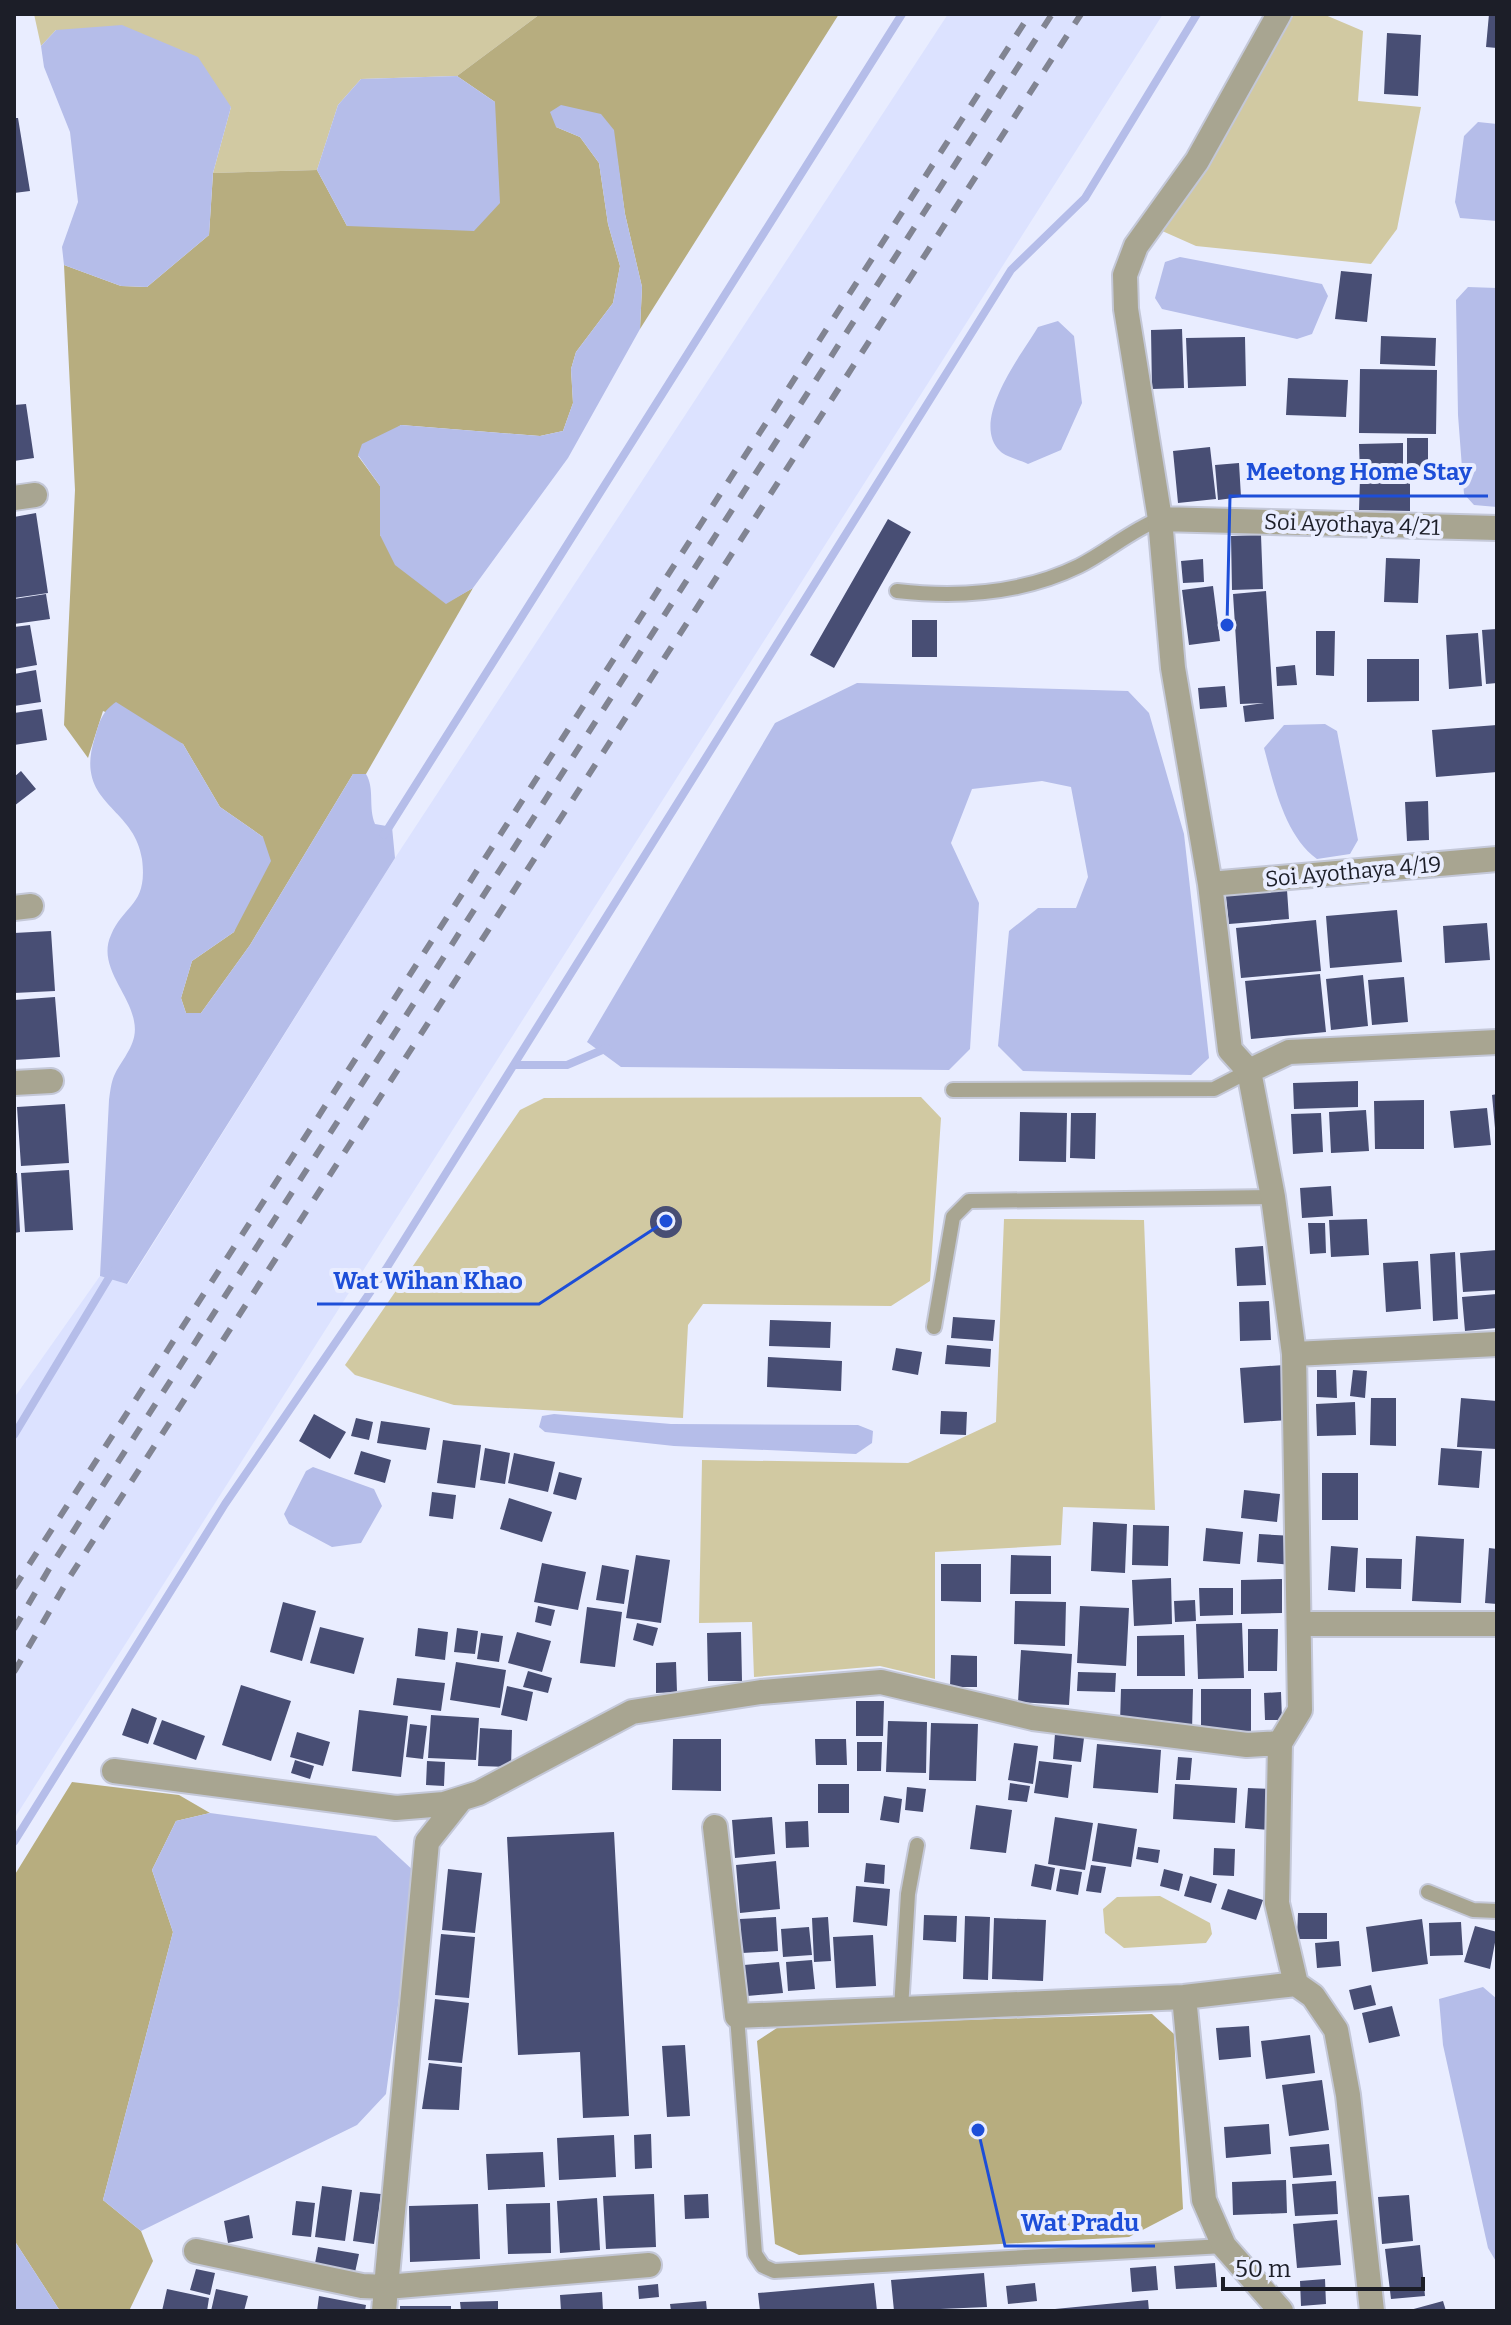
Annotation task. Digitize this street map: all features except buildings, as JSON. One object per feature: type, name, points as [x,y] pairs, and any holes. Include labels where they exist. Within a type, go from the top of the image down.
[{"type":"street","points":[[1279,14],[1197,161],[1136,246],[1125,275],[1126,309],[1160,519],[1177,697],[1210,884],[1230,1050],[1249,1071],[1273,1197],[1294,1354],[1301,1624],[1300,1710],[1280,1743],[1277,1903],[1296,1984],[1313,1996],[1336,2030],[1348,2095],[1372,2311]]},
{"type":"street","name":"Soi Ayothaya 4/21","points":[[1160,519],[1497,528]]},
{"type":"street","name":"Soi Ayothaya 4/19","points":[[1210,884],[1497,859]]},
{"type":"street","points":[[1249,1071],[1289,1052],[1497,1042]]},
{"type":"street","points":[[14,1083],[51,1081]]},
{"type":"street","points":[[1294,1354],[1497,1344]]},
{"type":"street","points":[[1301,1624],[1497,1624]]},
{"type":"street","points":[[114,1771],[396,1808],[444,1804],[461,1799],[632,1712],[761,1692],[881,1682],[1033,1718],[1247,1745],[1280,1743]]},
{"type":"street","points":[[385,2299],[427,1842],[461,1799]]},
{"type":"street","points":[[396,1808],[427,1842]]},
{"type":"street","points":[[715,1827],[737,2016],[1184,1997],[1296,1984]]},
{"type":"street","points":[[1184,1997],[1204,2200],[1224,2246],[1281,2311]]},
{"type":"street","points":[[196,2251],[362,2286],[385,2299],[649,2265]]},
{"type":"lane","points":[[897,591],[933,595],[1007,592],[1078,566],[1160,519]]},
{"type":"lane","points":[[953,1090],[1214,1089],[1249,1071]]},
{"type":"lane","points":[[934,1327],[953,1217],[969,1201],[1273,1197]]},
{"type":"lane","points":[[901,2009],[908,1894],[917,1845]]},
{"type":"lane","points":[[1428,1892],[1473,1910],[1497,1911]]},
{"type":"lane","points":[[737,2016],[755,2254],[763,2266],[774,2271],[1224,2246]]},
{"type":"shaded area","points":[[34,14],[540,14],[457,76],[361,79],[338,105],[317,170],[213,173],[231,107],[56,30],[41,46]]},
{"type":"shaded area","points":[[540,14],[839,14],[640,329],[642,287],[625,214],[613,130],[556,127],[580,137],[599,163],[608,224],[620,266],[613,303],[576,352],[571,369],[573,403],[563,431],[540,436],[401,425],[358,456],[380,486],[380,535],[446,603],[473,588],[366,774],[353,774],[250,945],[201,1013],[186,1013],[181,998],[192,961],[234,932],[263,837],[220,807],[183,744],[103,711],[88,758],[64,725],[75,490],[64,265],[121,286],[147,287],[209,235],[213,173],[317,170],[347,226],[495,102],[457,76]]},
{"type":"shaded area","points":[[948,14],[1163,14],[14,1819],[14,1398],[100,1276],[128,1284],[395,858]]},
{"type":"shaded area","points":[[1294,14],[1323,14],[1363,31],[1358,101],[1421,107],[1397,229],[1371,264],[1196,246],[1160,230],[1207,168]]},
{"type":"shaded area","points":[[122,25],[198,57],[231,107],[213,173],[209,235],[147,287],[121,286],[64,265],[62,247],[78,202],[70,132],[44,67],[41,46],[56,30]]},
{"type":"shaded area","points":[[457,76],[495,102],[500,203],[474,231],[347,226],[317,170],[338,105],[361,79]]},
{"type":"shaded area","points":[[561,105],[601,114],[614,130],[625,214],[642,287],[640,329],[568,458],[473,588],[446,604],[395,565],[380,535],[380,486],[358,455],[362,444],[401,425],[540,436],[563,431],[573,403],[571,369],[576,352],[613,303],[620,266],[608,224],[599,163],[580,137],[556,127],[550,112]]},
{"type":"shaded area","points":[[1478,122],[1497,124],[1497,221],[1460,218],[1455,202],[1464,136]]},
{"type":"shaded area","points":[[1180,257],[1322,284],[1328,296],[1312,334],[1297,339],[1162,309],[1155,298],[1165,262]]},
{"type":"shaded area","points":[[1468,287],[1497,288],[1497,507],[1474,505],[1464,494],[1458,415],[1456,300]]},
{"type":"shaded area","points":[[1058,321],[1074,336],[1082,403],[1061,450],[1028,464],[1000,451],[992,438],[994,406],[1011,370],[1038,327]]},
{"type":"shaded area","points":[[857,683],[1128,691],[1149,713],[1184,834],[1209,1058],[1191,1075],[1023,1071],[998,1046],[1009,931],[1038,908],[1076,908],[1088,877],[1071,787],[1042,781],[972,789],[951,843],[979,903],[970,1049],[949,1070],[621,1067],[587,1042],[775,723]]},
{"type":"shaded area","points":[[116,702],[183,744],[220,807],[263,837],[271,861],[234,932],[192,961],[181,998],[186,1013],[201,1013],[250,945],[353,774],[366,774],[375,824],[392,827],[395,858],[127,1284],[100,1276],[110,1094],[114,1076],[132,1044],[135,1029],[131,1010],[111,968],[108,946],[116,925],[134,903],[142,886],[142,859],[137,841],[128,827],[98,791],[90,760],[98,726]]},
{"type":"shaded area","points":[[1325,724],[1337,731],[1358,840],[1350,854],[1317,859],[1289,824],[1264,748],[1284,725]]},
{"type":"shaded area","points":[[921,1097],[941,1118],[930,1281],[891,1306],[703,1304],[688,1325],[683,1418],[454,1405],[355,1375],[345,1365],[520,1110],[544,1098]]},
{"type":"shaded area","points":[[1004,1219],[1144,1220],[1155,1510],[1063,1507],[1061,1545],[935,1552],[935,1679],[880,1666],[754,1677],[752,1622],[699,1623],[702,1460],[908,1463],[996,1422]]},
{"type":"shaded area","points":[[554,1414],[671,1424],[858,1425],[873,1431],[872,1443],[856,1454],[674,1446],[545,1432],[539,1427],[542,1416]]},
{"type":"shaded area","points":[[313,1467],[374,1489],[382,1506],[361,1543],[332,1547],[289,1524],[284,1514],[306,1471]]},
{"type":"shaded area","points":[[72,1782],[179,1795],[210,1813],[176,1821],[152,1870],[173,1932],[103,2200],[141,2231],[153,2261],[129,2311],[60,2311],[14,2240],[14,1876]]},
{"type":"shaded area","points":[[210,1813],[376,1836],[416,1873],[386,2094],[357,2125],[141,2231],[103,2200],[173,1932],[152,1870],[176,1821]]},
{"type":"shaded area","points":[[1160,1896],[1210,1923],[1212,1934],[1206,1943],[1124,1948],[1105,1933],[1103,1909],[1117,1897]]},
{"type":"shaded area","points":[[1483,1987],[1497,1999],[1497,2263],[1488,2248],[1443,2045],[1439,1999]]},
{"type":"shaded area","points":[[1152,2014],[1174,2034],[1183,2209],[1129,2237],[799,2255],[775,2244],[757,2041],[780,2026]]},
{"type":"shaded area","points":[[14,2240],[60,2311],[14,2311]]},
{"type":"waterway","points":[[384,835],[902,14]]},
{"type":"waterway","points":[[14,1842],[225,1504],[386,1269],[1011,270],[1085,198],[1197,14]]},
{"type":"waterway","points":[[514,1065],[567,1065],[607,1048]]},
{"type":"waterway","points":[[14,1435],[113,1271]]},
{"type":"railway","points":[[14,1588],[1030,14]]},
{"type":"railway","points":[[14,1629],[49,1569],[1052,14]]},
{"type":"railway","points":[[14,1672],[69,1578],[1081,14]]},
{"type":"place","name":"Meetong Home Stay","points":[[1227,625]]},
{"type":"place","name":"Wat Wihan Khao","points":[[666,1221]]},
{"type":"place","name":"Wat Pradu","points":[[978,2130]]}]
